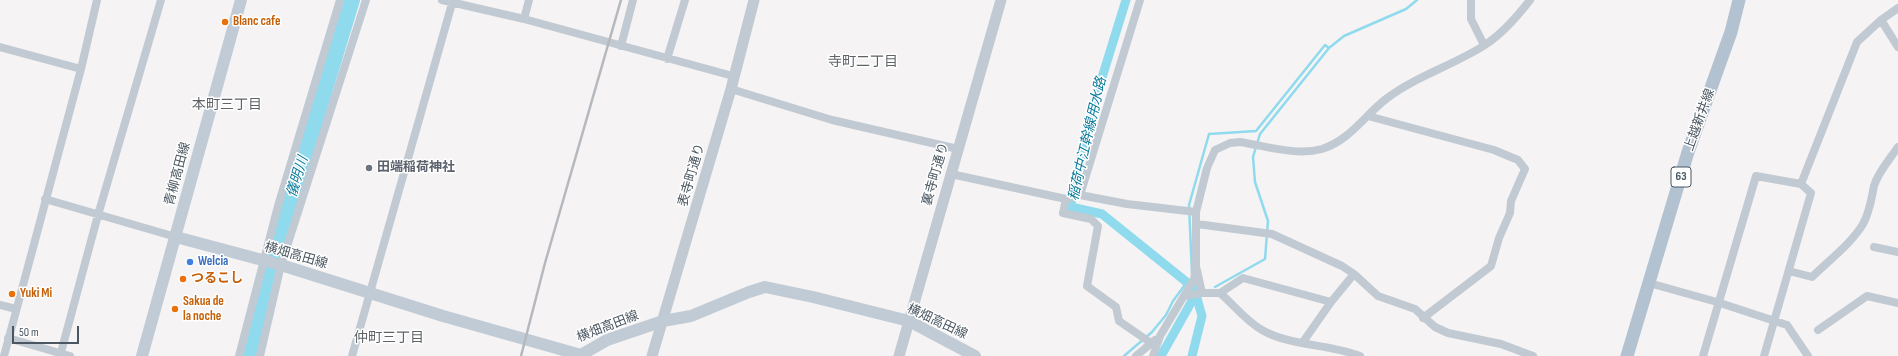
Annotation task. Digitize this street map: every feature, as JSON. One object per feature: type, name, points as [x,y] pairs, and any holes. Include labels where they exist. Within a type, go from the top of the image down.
[{"type":"main road","name":"上越新井線","points":[[1627,356],[1688,152],[1731,32],[1739,0]]},
{"type":"main road","name":"青柳高田線","points":[[142,356],[176,237],[238,1]]},
{"type":"main road","name":"横畑高田線","points":[[176,237],[263,262],[280,265],[370,293],[583,355],[607,340],[663,321],[691,316],[765,287],[807,295],[909,321],[975,356]]},
{"type":"street","points":[[4,356],[45,199],[81,70],[97,0]]},
{"type":"street","points":[[60,354],[98,215],[161,0]]},
{"type":"street","points":[[239,356],[263,262],[340,0]]},
{"type":"street","points":[[260,356],[280,265],[366,0]]},
{"type":"street","points":[[442,0],[452,1],[524,19],[733,76]]},
{"type":"street","points":[[524,19],[529,0]]},
{"type":"street","points":[[621,46],[633,0]]},
{"type":"street","points":[[667,59],[685,0]]},
{"type":"street","name":"表寺町通り","points":[[652,356],[731,89],[733,76],[754,0]]},
{"type":"street","name":"裏寺町通り","points":[[899,356],[1001,0]]},
{"type":"street","points":[[1080,195],[1140,0]]},
{"type":"street","points":[[1471,0],[1471,19],[1484,45]]},
{"type":"street","points":[[1153,356],[1160,336],[1194,280],[1196,264],[1196,212],[1211,156],[1215,150],[1222,145],[1240,142],[1292,151],[1320,149],[1332,145],[1346,137],[1385,99],[1412,82],[1484,45],[1519,15],[1530,0]]},
{"type":"street","points":[[352,356],[452,1]]},
{"type":"street","points":[[1801,184],[1857,42],[1880,20],[1898,8]]},
{"type":"street","points":[[1880,20],[1898,47]]},
{"type":"street","points":[[0,47],[81,70]]},
{"type":"street","points":[[731,89],[832,120],[958,149]]},
{"type":"street","points":[[1368,116],[1494,150],[1518,160],[1526,169],[1511,202],[1510,213],[1499,238],[1490,266],[1423,318]]},
{"type":"street","points":[[1789,271],[1812,277],[1853,236],[1861,226],[1871,208],[1875,186],[1898,147]]},
{"type":"street","points":[[951,174],[1066,199],[1080,195],[1127,204],[1196,212]]},
{"type":"street","points":[[1703,356],[1756,176],[1801,184],[1811,193],[1764,356]]},
{"type":"street","points":[[45,199],[176,237]]},
{"type":"street","points":[[1066,199],[1063,213],[1091,219],[1098,226],[1087,286],[1116,307],[1119,321],[1151,343]]},
{"type":"street","points":[[1197,224],[1272,234],[1319,255],[1354,274],[1378,296],[1415,309],[1423,318],[1435,327],[1448,333],[1501,344],[1533,356]]},
{"type":"street","points":[[1874,247],[1898,252]]},
{"type":"street","points":[[1196,264],[1202,293]]},
{"type":"street","points":[[1303,342],[1331,302],[1354,274]]},
{"type":"street","points":[[1184,296],[1202,293],[1220,293],[1243,278],[1331,302]]},
{"type":"street","points":[[1649,283],[1718,302],[1787,325],[1808,356]]},
{"type":"street","points":[[1220,293],[1247,320],[1261,330],[1303,342],[1345,350],[1360,356]]},
{"type":"street","points":[[1818,330],[1868,296],[1898,303]]},
{"type":"street","points":[[0,305],[16,310]]},
{"type":"street","points":[[1136,356],[1160,336]]},
{"type":"street","points":[[8,338],[70,356]]},
{"type":"waterway","name":"儀明川","points":[[249,356],[282,231],[352,0]]},
{"type":"waterway","name":"稲荷中江幹線用水路","points":[[1126,0],[1096,97],[1072,194],[1071,207],[1102,214],[1194,288],[1202,316],[1192,356]]},
{"type":"waterway","points":[[1192,273],[1189,205],[1209,134],[1256,131],[1325,45],[1329,48],[1344,36],[1406,9],[1417,0]]},
{"type":"waterway","points":[[1215,287],[1265,259],[1268,221],[1255,182],[1253,157],[1260,134],[1329,48]]},
{"type":"waterway","points":[[1124,356],[1152,332],[1166,315],[1173,301],[1187,282]]},
{"type":"waterway","points":[[1161,356],[1193,299]]},
{"type":"railway","points":[[521,356],[545,263],[621,0]]},
{"type":"place","name":"Blanc cafe","points":[[225,22]]},
{"type":"place","name":"田端稲荷神社","points":[[369,168]]},
{"type":"place","name":"Welcia","points":[[190,262]]},
{"type":"place","name":"つるこし","points":[[183,279]]},
{"type":"place","name":"Yuki Mi","points":[[12,294]]},
{"type":"place","name":"Sakua de la noche","points":[[175,309]]},
{"type":"district","name":"寺町二丁目","points":[[863,62]]},
{"type":"district","name":"本町三丁目","points":[[227,105]]},
{"type":"district","name":"仲町三丁目","points":[[389,338]]}]
